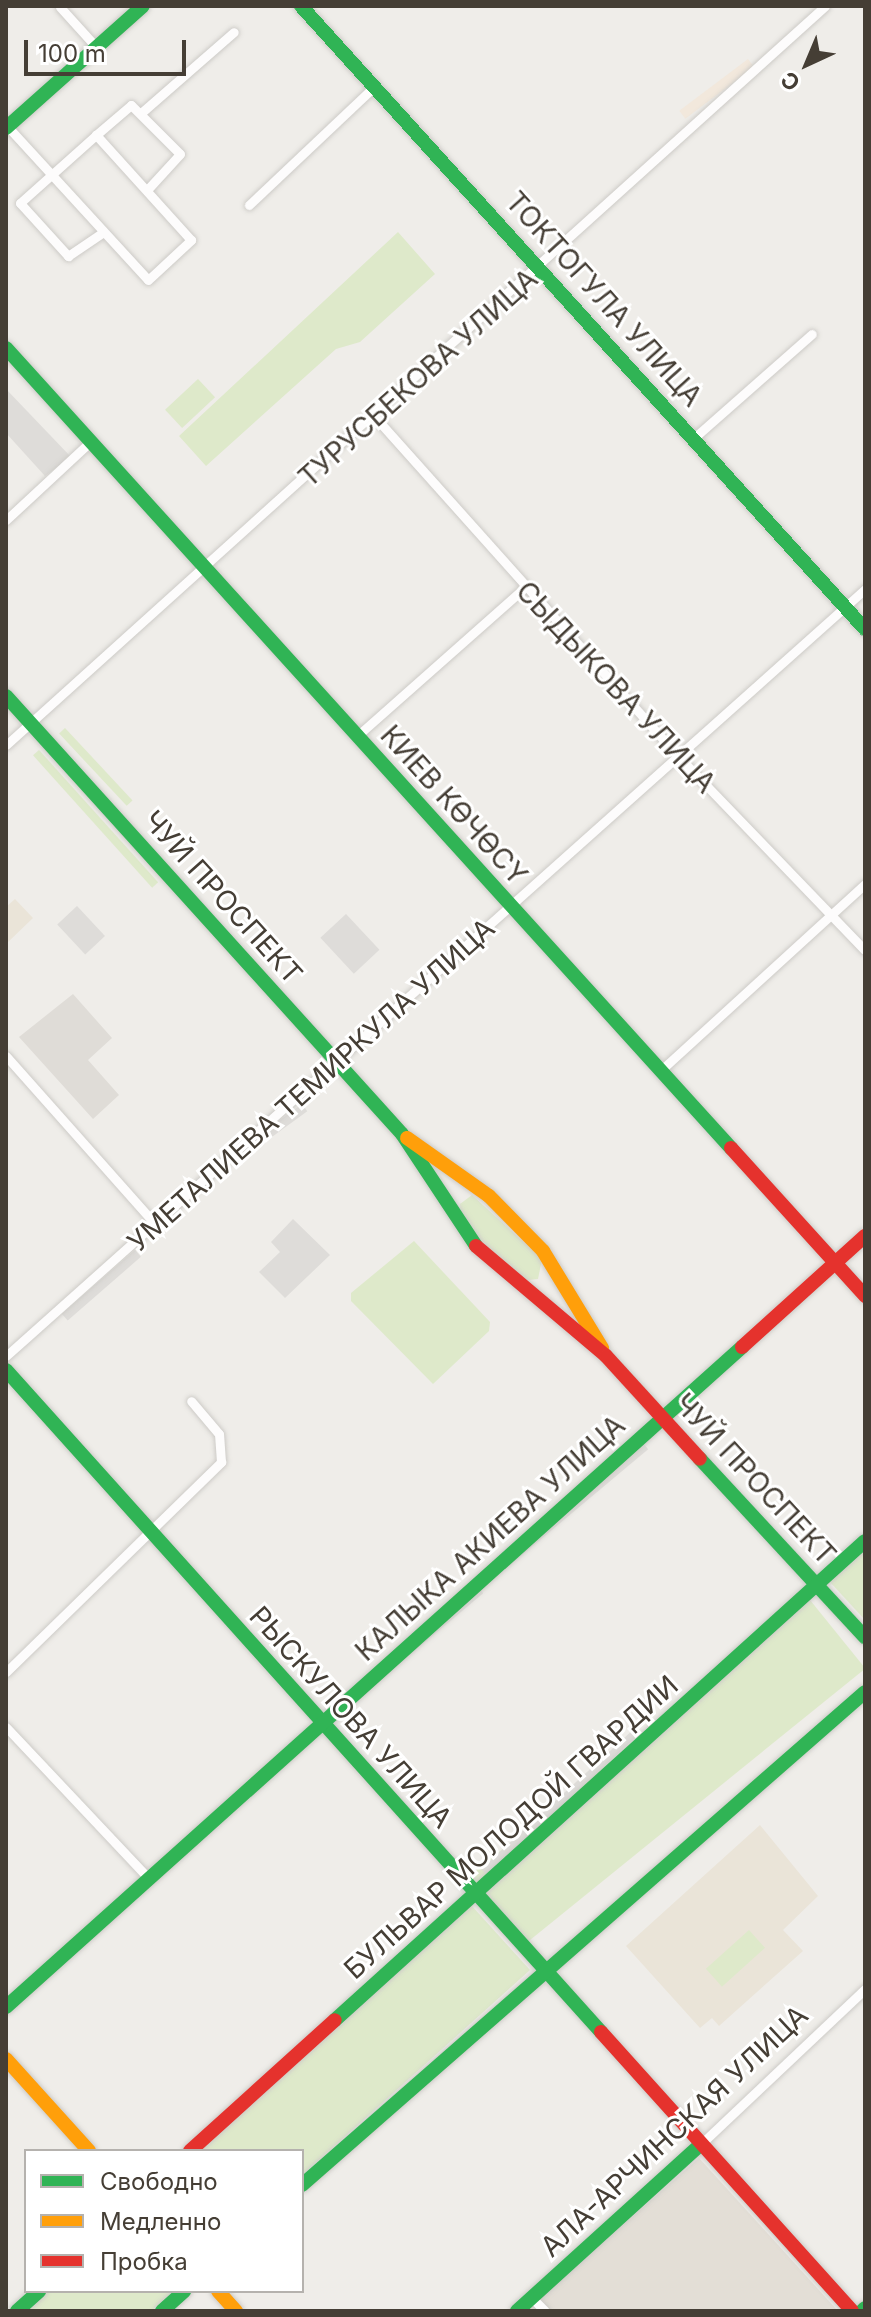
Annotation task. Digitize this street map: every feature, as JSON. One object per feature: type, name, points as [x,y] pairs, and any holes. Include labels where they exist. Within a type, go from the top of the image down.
[{"type":"main road","points":[[7,128],[143,6]]},
{"type":"main road","name":"ТОКТОГУЛА УЛИЦА","points":[[301,6],[542,268],[865,629]]},
{"type":"main road","name":"КИЕВ КӨЧӨСҮ","points":[[6,348],[865,1296]]},
{"type":"main road","name":"ЧУЙ ПРОСПЕКТ","points":[[6,696],[402,1134],[457,1226],[509,1280],[606,1356],[865,1637]]},
{"type":"main road","name":"ЧУЙ ПРОСПЕКТ","points":[[402,1134],[489,1196],[543,1251],[606,1356]]},
{"type":"main road","name":"КАЛЫКА АКИЕВА УЛИЦА","points":[[6,2007],[865,1236]]},
{"type":"main road","name":"РЫСКУЛОВА УЛИЦА","points":[[6,1370],[852,2311]]},
{"type":"main road","name":"БУЛЬВАР МОЛОДОЙ ГВАРДИИ","points":[[192,2149],[865,1541]]},
{"type":"main road","points":[[304,2183],[548,1975],[865,1692]]},
{"type":"main road","points":[[6,2059],[87,2149]]},
{"type":"main road","name":"АЛА-АРЧИНСКАЯ УЛИЦА","points":[[517,2311],[701,2144]]},
{"type":"main road","points":[[17,2311],[37,2293]]},
{"type":"main road","points":[[162,2311],[182,2293]]},
{"type":"main road","points":[[220,2293],[236,2311]]},
{"type":"street","name":"ТУРУСБЕКОВА УЛИЦА","points":[[6,745],[542,268],[825,6]]},
{"type":"street","points":[[60,7],[97,48]]},
{"type":"street","points":[[141,113],[234,32]]},
{"type":"street","points":[[249,205],[375,86]]},
{"type":"street","points":[[102,233],[68,256],[22,208],[50,175],[125,107],[141,113],[180,154],[147,190]]},
{"type":"street","points":[[7,128],[148,280],[188,246],[189,233],[96,135]]},
{"type":"street","points":[[694,438],[812,334]]},
{"type":"street","name":"СЫДЫКОВА УЛИЦА","points":[[375,417],[524,588],[678,756],[865,950]]},
{"type":"street","points":[[6,520],[90,442]]},
{"type":"street","points":[[357,736],[524,588]]},
{"type":"street","name":"УМЕТАЛИЕВА ТЕМИРКУЛА УЛИЦА","points":[[6,1356],[865,589]]},
{"type":"street","points":[[660,1071],[865,884]]},
{"type":"street","points":[[6,1056],[155,1224]]},
{"type":"street","points":[[6,1672],[221,1462],[219,1434],[191,1401]]},
{"type":"street","points":[[6,1727],[149,1879]]},
{"type":"street","name":"АЛА-АРЧИНСКАЯ УЛИЦА","points":[[701,2144],[864,1992]]},
{"type":"street","points":[[532,2298],[545,2311]]},
{"type":"shaded area","points":[[748,59],[754,67],[685,119],[679,111]]},
{"type":"shaded area","points":[[6,389],[71,457],[45,476],[6,433]]},
{"type":"shaded area","points":[[15,899],[33,918],[6,944],[6,907]]},
{"type":"shaded area","points":[[77,906],[105,936],[85,954],[57,924]]},
{"type":"shaded area","points":[[346,914],[379,950],[354,974],[320,938]]},
{"type":"shaded area","points":[[73,994],[112,1038],[88,1060],[119,1095],[93,1119],[19,1037]]},
{"type":"shaded area","points":[[302,1104],[307,1111],[239,1161],[233,1154]]},
{"type":"shaded area","points":[[293,1219],[330,1255],[285,1298],[259,1272],[280,1252],[271,1242]]},
{"type":"shaded area","points":[[135,1250],[141,1257],[68,1320],[62,1314]]},
{"type":"shaded area","points":[[643,1443],[648,1449],[503,1571],[498,1564]]},
{"type":"shaded area","points":[[478,1587],[483,1593],[339,1714],[334,1708]]},
{"type":"shaded area","points":[[635,1728],[640,1733],[487,1875],[481,1869]]},
{"type":"shaded area","points":[[760,1825],[818,1896],[783,1930],[803,1951],[719,2026],[712,2018],[700,2028],[626,1946]]},
{"type":"shaded area","points":[[699,2158],[838,2311],[525,2311]]},
{"type":"green space","points":[[398,232],[435,274],[360,342],[336,349],[206,466],[179,436]]},
{"type":"green space","points":[[198,379],[215,397],[182,428],[165,410]]},
{"type":"green space","points":[[65,728],[133,800],[127,806],[59,733]]},
{"type":"green space","points":[[39,750],[158,882],[152,888],[33,755]]},
{"type":"green space","points":[[472,1195],[542,1259],[538,1279],[517,1281],[462,1223],[460,1204]]},
{"type":"green space","points":[[414,1241],[490,1322],[489,1331],[433,1384],[351,1301],[351,1293]]},
{"type":"green space","points":[[865,1551],[865,1620],[830,1582]]},
{"type":"green space","points":[[810,1600],[865,1669],[526,1943],[470,1875]]},
{"type":"green space","points":[[471,1905],[530,1970],[304,2173],[304,2149],[200,2149]]},
{"type":"green space","points":[[749,1930],[765,1948],[722,1987],[706,1969]]},
{"type":"green space","points":[[40,2293],[171,2293],[151,2311],[20,2311]]},
{"type":"traffic: fast","points":[[6,128],[143,6]]},
{"type":"traffic: fast","points":[[301,6],[865,629]]},
{"type":"traffic: fast","points":[[6,348],[731,1148]]},
{"type":"traffic: fast","points":[[6,696],[402,1134],[476,1246]]},
{"type":"traffic: fast","points":[[6,2007],[742,1347]]},
{"type":"traffic: fast","points":[[6,1370],[601,2032]]},
{"type":"traffic: fast","points":[[700,1459],[865,1637]]},
{"type":"traffic: fast","points":[[335,2020],[865,1541]]},
{"type":"traffic: fast","points":[[304,2183],[865,1692]]},
{"type":"traffic: fast","points":[[517,2311],[701,2144]]},
{"type":"traffic: fast","points":[[17,2311],[37,2293]]},
{"type":"traffic: fast","points":[[162,2311],[182,2293]]},
{"type":"traffic: fast","points":[[862,2311],[865,2308]]},
{"type":"traffic: slow","points":[[407,1138],[489,1196],[543,1251],[602,1348]]},
{"type":"traffic: slow","points":[[6,2059],[87,2149]]},
{"type":"traffic: slow","points":[[220,2293],[236,2311]]},
{"type":"traffic: jam","points":[[731,1148],[865,1296]]},
{"type":"traffic: jam","points":[[742,1347],[865,1236]]},
{"type":"traffic: jam","points":[[476,1246],[606,1356],[700,1459]]},
{"type":"traffic: jam","points":[[192,2149],[335,2020]]},
{"type":"traffic: jam","points":[[601,2032],[852,2311]]}]
